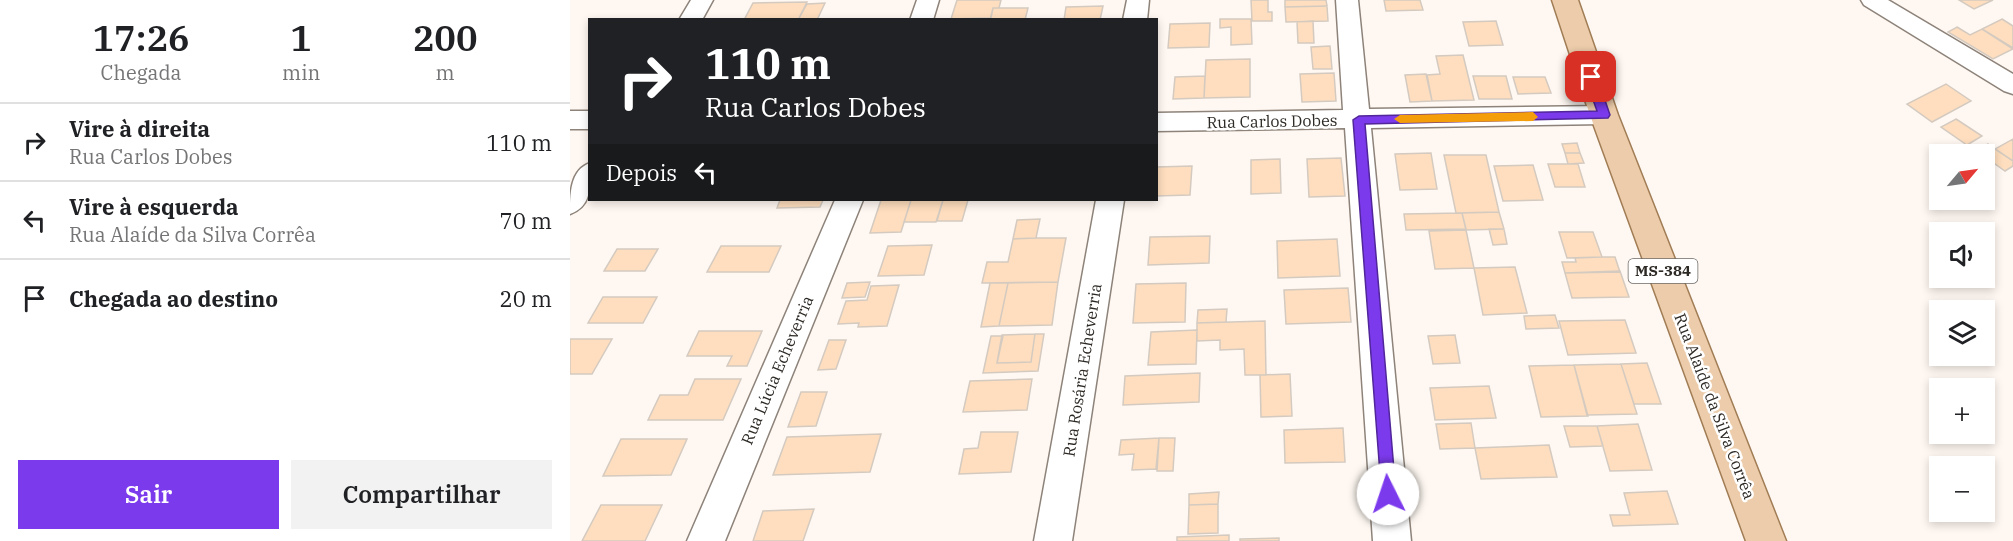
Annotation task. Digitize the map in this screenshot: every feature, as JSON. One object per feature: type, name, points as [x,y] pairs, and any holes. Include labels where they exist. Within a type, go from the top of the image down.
[{"type":"main road","name":"Rua Alaíde da Silva Corrêa","points":[[1564,0],[1604,115],[1766,541]]},
{"type":"street","points":[[691,18],[702,0]]},
{"type":"street","points":[[922,18],[928,0]]},
{"type":"street","points":[[1136,18],[1138,0]]},
{"type":"street","points":[[1347,0],[1359,120],[1392,541]]},
{"type":"street","points":[[1872,0],[2013,85]]},
{"type":"street","points":[[1987,69],[2013,55]]},
{"type":"street","name":"Rua Carlos Dobes","points":[[1158,122],[1604,115]]},
{"type":"street","points":[[570,120],[588,120]]},
{"type":"street","points":[[570,203],[588,176]]},
{"type":"street","name":"Rua Lúcia Echeverria","points":[[705,541],[849,201]]},
{"type":"street","name":"Rua Rosária Echeverria","points":[[1053,541],[1110,201]]},
{"type":"building","points":[[957,0],[1001,0],[999,8],[993,8],[991,18],[951,18]]},
{"type":"building","points":[[1251,0],[1268,0],[1268,12],[1272,12],[1272,21],[1252,21]]},
{"type":"building","points":[[1285,0],[1326,0],[1327,6],[1285,7]]},
{"type":"building","points":[[1384,0],[1420,0],[1423,10],[1386,11]]},
{"type":"building","points":[[1959,0],[1993,0],[1974,9]]},
{"type":"building","points":[[807,2],[799,18],[745,18],[753,3]]},
{"type":"building","points":[[825,3],[818,18],[799,18],[807,4]]},
{"type":"building","points":[[1103,6],[1100,18],[1064,18],[1066,7]]},
{"type":"building","points":[[1327,6],[1328,21],[1286,22],[1285,7]]},
{"type":"building","points":[[993,8],[1028,8],[1026,18],[990,18]]},
{"type":"building","points":[[1220,19],[1251,19],[1252,44],[1231,45],[1231,27],[1220,28]]},
{"type":"building","points":[[2002,19],[2013,26],[2013,48],[1982,29]]},
{"type":"building","points":[[1313,21],[1314,43],[1298,43],[1297,22]]},
{"type":"building","points":[[1496,21],[1503,45],[1469,46],[1463,22]]},
{"type":"building","points":[[1210,23],[1209,47],[1168,48],[1170,24]]},
{"type":"building","points":[[1957,27],[1970,35],[1982,29],[2013,49],[1993,59],[1948,32]]},
{"type":"building","points":[[1330,46],[1332,69],[1313,69],[1311,47]]},
{"type":"building","points":[[1463,55],[1474,100],[1432,101],[1427,75],[1440,74],[1436,56]]},
{"type":"building","points":[[1250,59],[1250,97],[1204,98],[1206,60]]},
{"type":"building","points":[[1334,73],[1336,101],[1302,102],[1300,74]]},
{"type":"building","points":[[1426,74],[1432,101],[1410,102],[1405,75]]},
{"type":"building","points":[[1205,76],[1204,98],[1173,99],[1175,77]]},
{"type":"building","points":[[1473,76],[1506,76],[1512,99],[1479,99]]},
{"type":"building","points":[[1513,77],[1545,77],[1551,93],[1518,94]]},
{"type":"building","points":[[1946,84],[1971,101],[1932,122],[1907,104]]},
{"type":"building","points":[[1956,119],[1982,136],[1966,144],[1941,127]]},
{"type":"building","points":[[2013,139],[2013,161],[1995,149]]},
{"type":"building","points":[[1577,143],[1580,153],[1565,153],[1562,144]]},
{"type":"building","points":[[1995,149],[2013,161],[2013,166],[2005,171],[1995,164]]},
{"type":"building","points":[[1431,153],[1437,189],[1400,190],[1395,154]]},
{"type":"building","points":[[1565,153],[1580,153],[1584,163],[1568,164]]},
{"type":"building","points":[[1444,155],[1486,155],[1499,212],[1456,213]]},
{"type":"building","points":[[1341,158],[1345,196],[1309,197],[1307,159]]},
{"type":"building","points":[[1280,159],[1281,193],[1251,194],[1251,160]]},
{"type":"building","points":[[1548,164],[1578,164],[1585,187],[1555,187]]},
{"type":"building","points":[[1533,165],[1543,200],[1503,201],[1494,166]]},
{"type":"building","points":[[1192,166],[1190,195],[1158,196],[1158,167]]},
{"type":"building","points":[[780,201],[823,201],[820,207],[777,208]]},
{"type":"building","points":[[881,201],[911,201],[901,232],[870,233]]},
{"type":"building","points":[[911,201],[943,201],[936,222],[904,222]]},
{"type":"building","points":[[943,201],[968,201],[962,221],[937,221]]},
{"type":"building","points":[[1499,212],[1504,229],[1466,230],[1462,213]]},
{"type":"building","points":[[1462,213],[1466,229],[1406,230],[1404,214]]},
{"type":"building","points":[[1040,219],[1036,238],[1013,239],[1017,220]]},
{"type":"building","points":[[1489,229],[1504,229],[1507,244],[1493,245]]},
{"type":"building","points":[[1466,230],[1474,268],[1435,269],[1429,231]]},
{"type":"building","points":[[1559,232],[1593,232],[1602,257],[1567,258]]},
{"type":"building","points":[[1210,236],[1209,263],[1148,265],[1150,237]]},
{"type":"building","points":[[1066,238],[1058,282],[982,283],[987,262],[1008,262],[1013,239]]},
{"type":"building","points":[[1337,239],[1340,276],[1278,278],[1277,241]]},
{"type":"building","points":[[932,245],[924,275],[878,276],[888,246]]},
{"type":"building","points":[[721,246],[781,246],[769,272],[707,272]]},
{"type":"building","points":[[617,249],[658,249],[645,271],[604,271]]},
{"type":"building","points":[[1615,257],[1620,272],[1565,273],[1562,262],[1576,262],[1575,258]]},
{"type":"building","points":[[1515,267],[1527,313],[1483,315],[1474,268]]},
{"type":"building","points":[[1620,271],[1629,297],[1572,298],[1565,273]]},
{"type":"building","points":[[870,282],[865,297],[842,298],[847,283]]},
{"type":"building","points":[[1058,282],[1052,325],[999,326],[1008,283]]},
{"type":"building","points":[[990,283],[1008,283],[999,326],[981,327]]},
{"type":"building","points":[[1186,283],[1185,322],[1133,323],[1136,284]]},
{"type":"building","points":[[899,285],[887,326],[858,327],[859,323],[838,324],[846,301],[867,300],[871,286]]},
{"type":"building","points":[[1348,288],[1351,322],[1286,324],[1284,290]]},
{"type":"building","points":[[603,297],[657,297],[643,323],[588,323]]},
{"type":"building","points":[[1227,309],[1226,322],[1197,323],[1198,310]]},
{"type":"building","points":[[1555,315],[1559,328],[1526,329],[1524,316]]},
{"type":"building","points":[[1625,320],[1636,353],[1568,355],[1559,321]]},
{"type":"building","points":[[1265,321],[1266,375],[1245,375],[1244,349],[1220,350],[1220,340],[1197,341],[1197,323]]},
{"type":"building","points":[[1197,330],[1196,364],[1148,365],[1151,332]]},
{"type":"building","points":[[699,331],[762,331],[747,366],[727,366],[732,356],[687,356]]},
{"type":"building","points":[[1035,334],[1044,334],[1038,371],[983,373],[991,336],[1003,336],[997,363],[1031,362]]},
{"type":"building","points":[[1035,334],[1031,362],[997,363],[1002,335]]},
{"type":"building","points":[[1455,335],[1460,363],[1433,364],[1428,336]]},
{"type":"building","points":[[570,339],[612,339],[592,374],[570,374]]},
{"type":"building","points":[[829,340],[846,340],[836,369],[818,370]]},
{"type":"building","points":[[1647,363],[1661,404],[1634,404],[1621,364]]},
{"type":"building","points":[[1621,364],[1637,414],[1587,415],[1574,365]]},
{"type":"building","points":[[1574,365],[1588,416],[1541,417],[1529,366]]},
{"type":"building","points":[[1200,373],[1199,402],[1123,405],[1125,376]]},
{"type":"building","points":[[1290,374],[1292,416],[1261,417],[1260,375]]},
{"type":"building","points":[[695,379],[741,379],[723,420],[648,420],[660,395],[688,395]]},
{"type":"building","points":[[1032,379],[1027,410],[963,412],[970,381]]},
{"type":"building","points":[[1489,386],[1496,418],[1435,420],[1430,388]]},
{"type":"building","points":[[801,392],[827,392],[816,426],[788,427]]},
{"type":"building","points":[[1471,423],[1475,448],[1440,449],[1436,424]]},
{"type":"building","points":[[1638,424],[1652,470],[1610,471],[1597,426]]},
{"type":"building","points":[[1564,426],[1597,426],[1603,446],[1570,447]]},
{"type":"building","points":[[1343,428],[1345,462],[1285,463],[1284,430]]},
{"type":"building","points":[[981,432],[1018,432],[1011,472],[959,474],[964,449],[978,448]]},
{"type":"building","points":[[881,434],[870,472],[773,475],[787,437]]},
{"type":"building","points":[[1159,438],[1156,469],[1132,470],[1134,454],[1119,455],[1121,440]]},
{"type":"building","points":[[1159,438],[1175,438],[1173,471],[1157,471]]},
{"type":"building","points":[[621,439],[687,439],[671,475],[603,476]]},
{"type":"building","points":[[1549,445],[1557,477],[1481,479],[1475,448]]},
{"type":"building","points":[[1667,491],[1678,524],[1613,526],[1610,515],[1630,515],[1624,493]]},
{"type":"building","points":[[1219,492],[1218,504],[1189,505],[1189,494]]},
{"type":"building","points":[[1218,504],[1218,533],[1188,534],[1189,505]]},
{"type":"building","points":[[601,505],[662,505],[645,541],[582,541]]},
{"type":"building","points":[[814,509],[803,541],[753,541],[763,511]]},
{"type":"building","points":[[1229,535],[1229,541],[1177,541],[1177,537]]},
{"type":"building","points":[[1279,538],[1279,541],[1240,541],[1240,539]]},
{"type":"slow traffic","points":[[1400,119],[1533,117]]},
{"type":"route","points":[[1388,494],[1359,120],[1604,115],[1591,77]]}]
